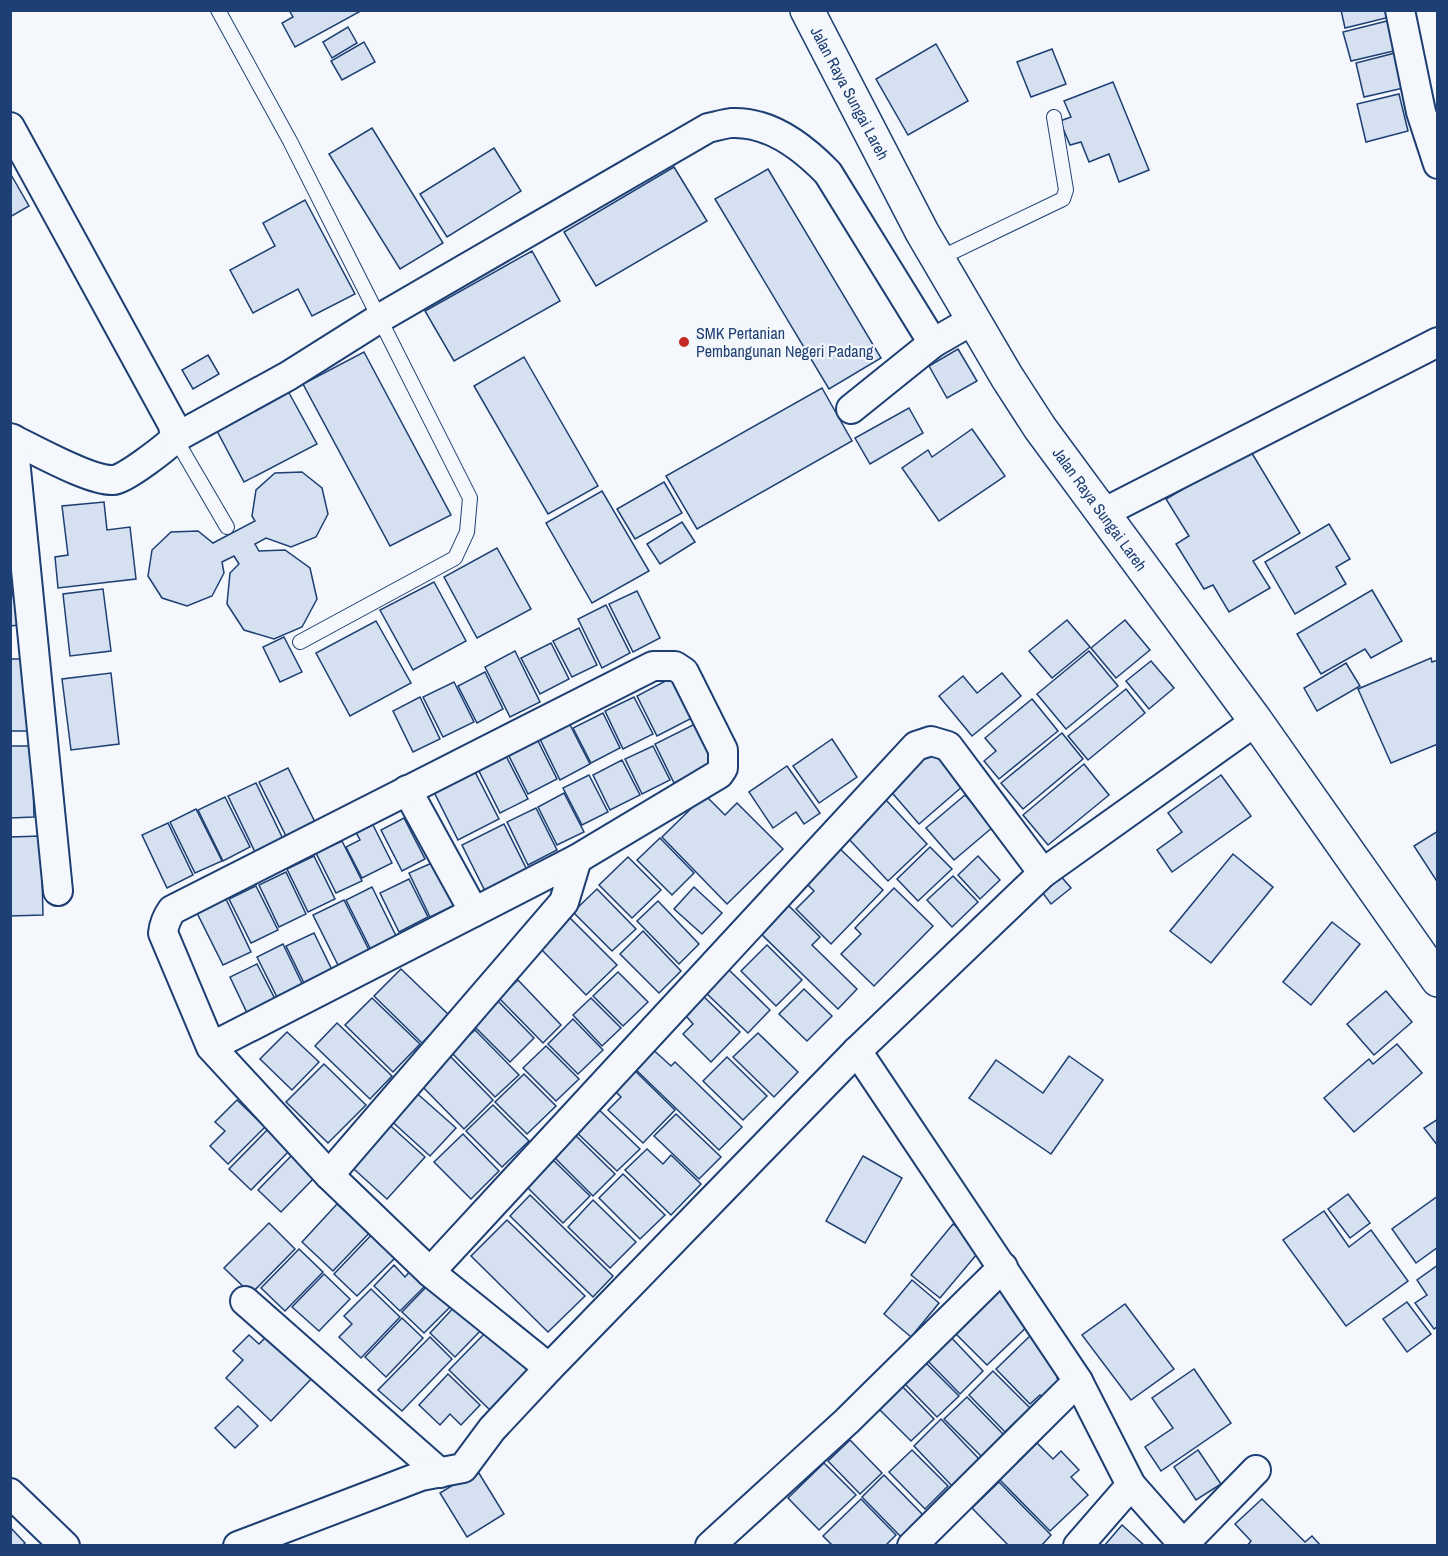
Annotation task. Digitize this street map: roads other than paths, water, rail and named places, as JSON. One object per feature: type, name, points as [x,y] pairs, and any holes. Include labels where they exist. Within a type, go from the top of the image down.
[{"type":"street","name":"Jalan Raya Sungai Lareh","points":[[807,10],[938,259],[1040,428],[1432,962]]},
{"type":"street","points":[[1400,10],[1432,130],[1437,164]]},
{"type":"street","points":[[12,438],[96,478],[117,481],[176,438],[288,376],[380,318],[708,128],[732,123],[756,126],[784,136],[807,152],[828,173],[933,343]]},
{"type":"street","points":[[10,127],[173,424],[176,438]]},
{"type":"street","points":[[851,409],[933,343],[973,320]]},
{"type":"street","points":[[1103,513],[1437,342]]},
{"type":"street","points":[[12,438],[58,891]]},
{"type":"street","points":[[211,1047],[578,859],[719,774],[723,768],[723,750],[684,672],[675,666],[653,666],[172,910],[166,917],[163,933],[211,1047],[329,1175],[430,1272],[549,1368]]},
{"type":"street","points":[[238,1545],[421,1476],[463,1468],[492,1429],[549,1368],[857,1051],[1043,873],[1256,721]]},
{"type":"street","points":[[430,1272],[916,746],[931,741],[948,746],[1043,873]]},
{"type":"street","points":[[407,790],[474,912]]},
{"type":"street","points":[[329,1175],[564,902],[578,859]]},
{"type":"street","points":[[857,1051],[1004,1267],[1078,1381],[1131,1485],[1183,1545],[1256,1470]]},
{"type":"street","points":[[710,1545],[847,1421],[1004,1267]]},
{"type":"street","points":[[245,1301],[440,1473]]},
{"type":"street","points":[[912,1545],[1078,1381]]},
{"type":"street","points":[[1078,1545],[1131,1485]]},
{"type":"street","points":[[10,1493],[65,1545]]},
{"type":"lane","points":[[218,10],[290,141],[471,498],[467,532],[455,558],[300,642]]},
{"type":"lane","points":[[938,259],[1063,199],[1066,190],[1054,117]]},
{"type":"lane","points":[[176,438],[226,527]]},
{"type":"place","name":"SMK Pertanian Pembangunan Negeri Padang","points":[[684,342]]}]
